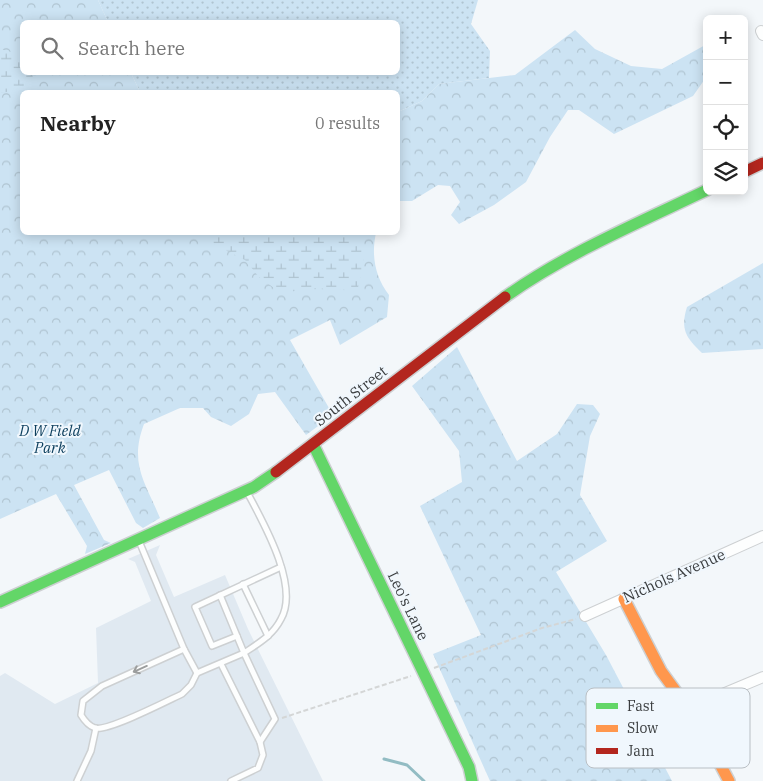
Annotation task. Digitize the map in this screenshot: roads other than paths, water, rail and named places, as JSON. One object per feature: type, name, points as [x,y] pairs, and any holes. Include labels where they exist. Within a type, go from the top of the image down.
[{"type":"street","points":[[748,170],[763,163]]},
{"type":"street","name":"South Street","points":[[0,602],[138,538],[247,491],[264,481],[483,312],[534,276],[598,242],[703,192]]},
{"type":"street","name":"Leo's Lane","points":[[313,444],[469,766],[472,781]]},
{"type":"street","name":"Nichols Avenue","points":[[585,616],[763,536]]},
{"type":"street","points":[[624,599],[661,671],[674,688]]},
{"type":"street","points":[[737,688],[763,677]]},
{"type":"street","points":[[722,768],[729,781]]},
{"type":"lane","points":[[184,649],[102,686],[87,696],[81,705],[81,715],[89,725],[96,728],[110,727],[182,694],[191,685],[197,673],[244,653],[268,636],[282,618],[287,593],[280,568],[260,517],[247,491]]},
{"type":"lane","points":[[138,538],[184,649],[197,673]]},
{"type":"lane","points":[[237,636],[212,646],[195,607],[280,568]]},
{"type":"lane","points":[[243,584],[268,636]]},
{"type":"lane","points":[[220,595],[244,653],[275,719],[260,742]]},
{"type":"lane","points":[[221,664],[260,742],[263,755],[258,768],[231,781]]},
{"type":"lane","points":[[77,781],[91,751],[96,728]]},
{"type":"waterway","points":[[384,759],[407,765],[424,781]]},
{"type":"park label","name":"D W Field Park","points":[[50,440]]}]
